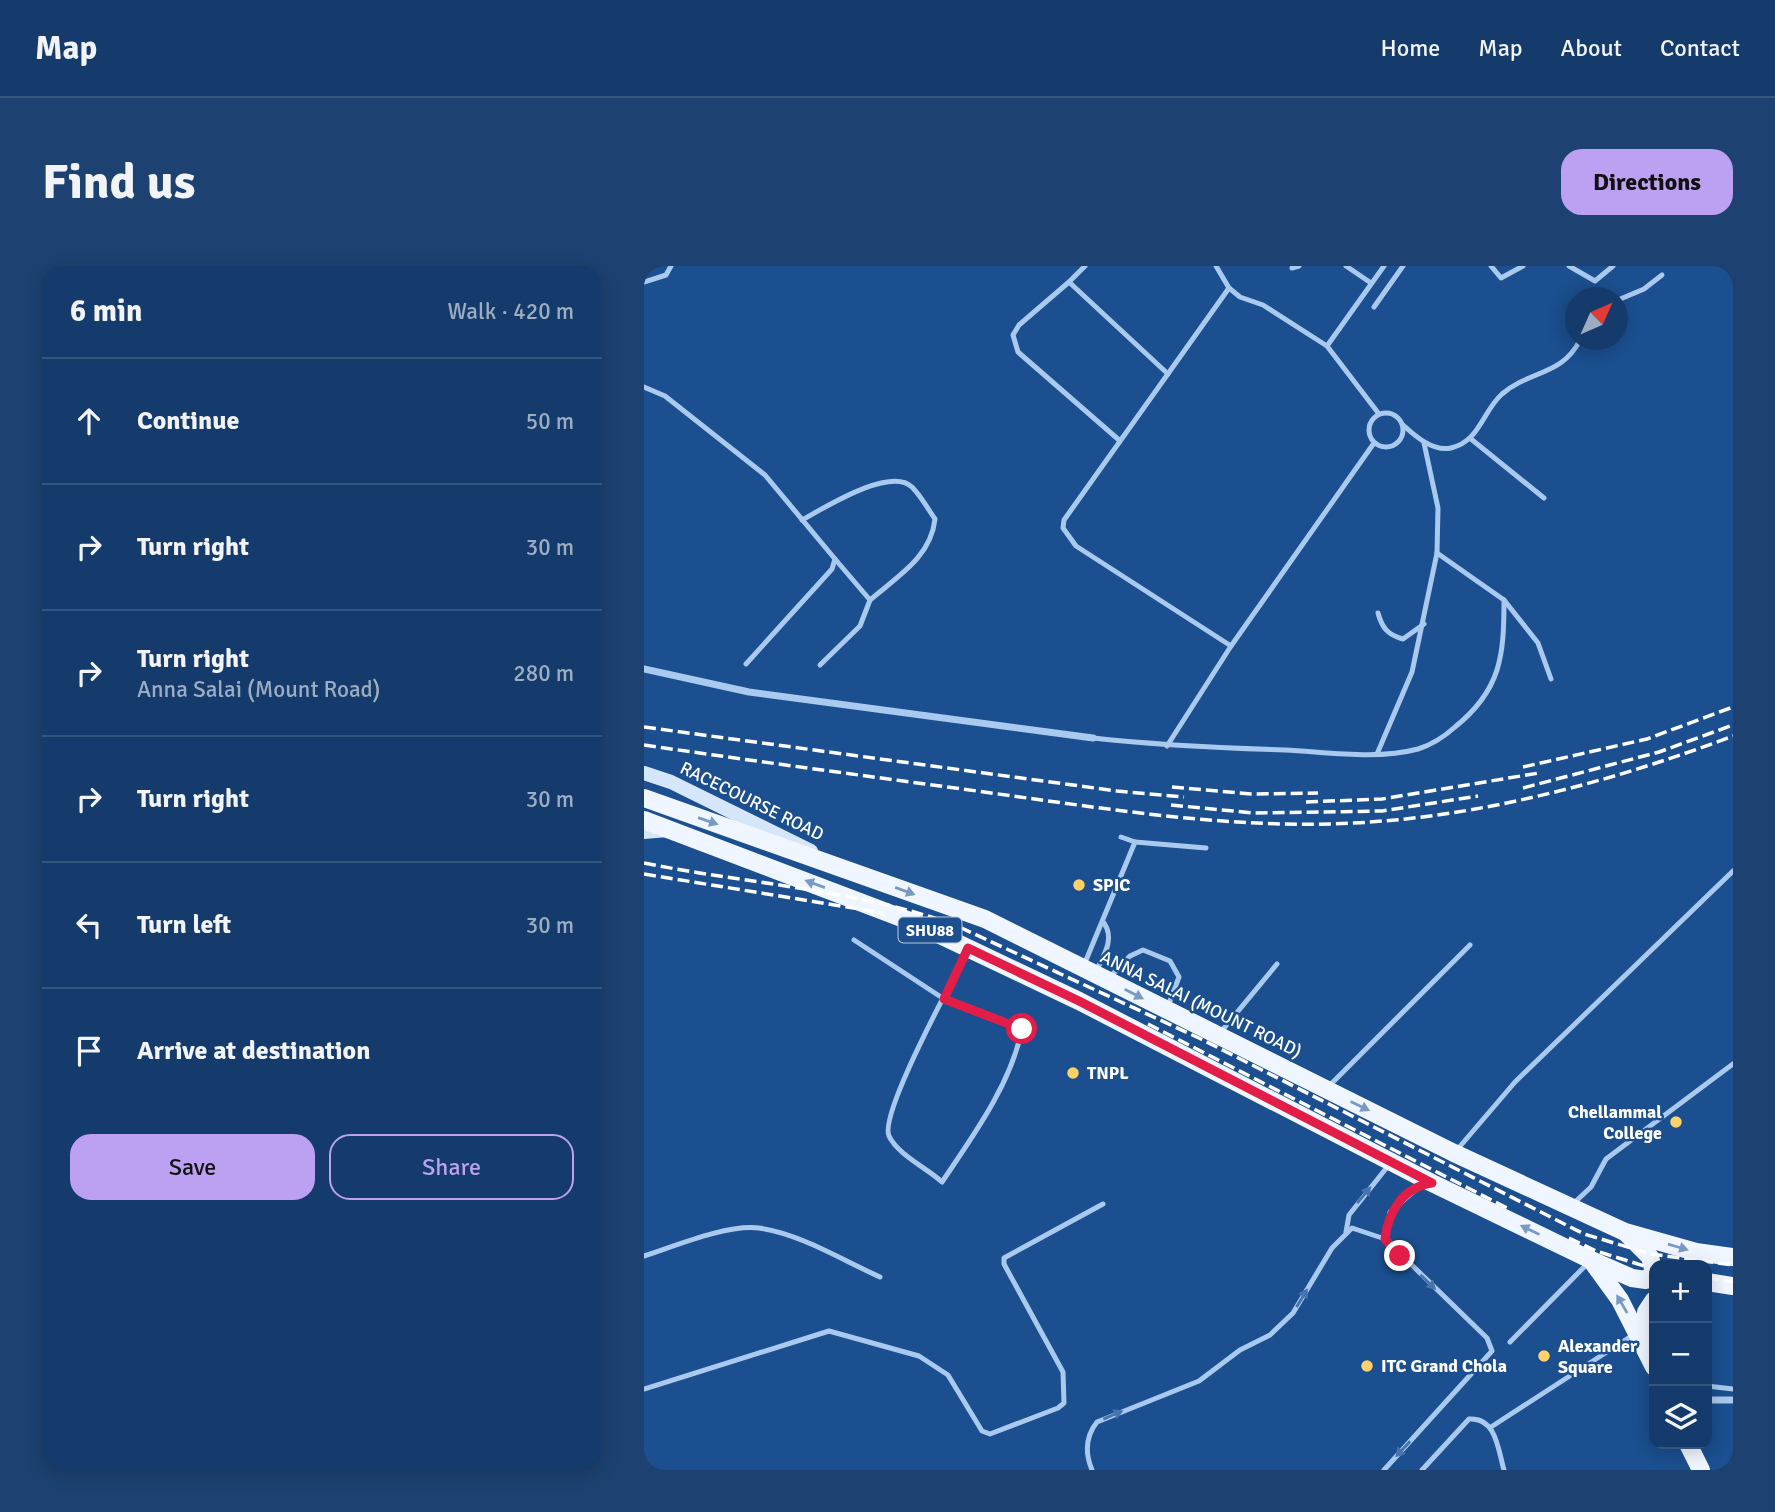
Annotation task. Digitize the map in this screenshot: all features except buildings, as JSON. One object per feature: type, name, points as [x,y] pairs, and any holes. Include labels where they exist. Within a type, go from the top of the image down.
[{"type":"main road","name":"RACECOURSE ROAD","points":[[644,774],[671,782],[767,827],[841,867]]},
{"type":"main road","name":"ANNA SALAI (MOUNT ROAD)","points":[[644,798],[985,919],[1454,1153],[1625,1232],[1696,1252],[1733,1257]]},
{"type":"main road","name":"SHU88","points":[[644,820],[915,923],[1079,1001],[1432,1183],[1591,1260],[1632,1278],[1646,1280],[1649,1277]]},
{"type":"main road","points":[[644,832],[670,830]]},
{"type":"main road","name":"SHU88","points":[[1625,1232],[1656,1260]]},
{"type":"main road","points":[[1591,1260],[1620,1300],[1649,1358]]},
{"type":"main road","points":[[1712,1283],[1733,1286]]},
{"type":"main road","points":[[1649,1308],[1646,1312],[1649,1348]]},
{"type":"main road","points":[[1690,1449],[1701,1470]]},
{"type":"street","points":[[644,669],[749,692],[1093,738]]},
{"type":"street","points":[[1712,1400],[1733,1400]]},
{"type":"lane","points":[[644,282],[666,275],[671,266]]},
{"type":"lane","points":[[1085,266],[1019,325],[1013,335],[1018,352],[1119,440]]},
{"type":"lane","points":[[1216,266],[1229,288],[1240,297],[1264,305],[1327,346],[1379,414],[1396,416],[1424,443],[1448,449],[1471,439],[1499,397],[1516,383],[1558,367],[1572,356],[1575,350]]},
{"type":"lane","points":[[1346,266],[1371,283]]},
{"type":"lane","points":[[1374,307],[1403,266]]},
{"type":"lane","points":[[1491,266],[1496,275],[1505,278],[1523,266]]},
{"type":"lane","points":[[1569,266],[1595,281],[1613,266]]},
{"type":"lane","points":[[1327,346],[1382,269],[1393,281]]},
{"type":"lane","points":[[1628,296],[1644,289],[1662,275]]},
{"type":"lane","points":[[1069,282],[1168,374]]},
{"type":"lane","points":[[1229,288],[1064,520],[1066,534],[1076,546],[1231,646]]},
{"type":"lane","points":[[644,387],[665,396],[765,475],[870,600]]},
{"type":"lane","points":[[1379,414],[1369,428],[1374,443],[1385,448],[1396,445],[1403,437],[1403,425]]},
{"type":"lane","points":[[1471,439],[1544,498]]},
{"type":"lane","points":[[1167,746],[1231,646],[1374,443]]},
{"type":"lane","points":[[1377,754],[1412,672],[1437,553],[1438,508],[1424,443]]},
{"type":"lane","points":[[802,520],[862,489],[897,480],[911,486],[935,519],[933,539],[914,563],[870,600],[860,626],[820,665]]},
{"type":"lane","points":[[1437,553],[1504,600],[1538,643],[1551,678]]},
{"type":"lane","points":[[746,664],[832,569],[835,559]]},
{"type":"lane","points":[[1093,738],[1167,746],[1377,754],[1419,749],[1444,736],[1472,713],[1492,689],[1504,647],[1504,600]]},
{"type":"lane","points":[[1378,613],[1381,625],[1392,636],[1403,639],[1424,624]]},
{"type":"lane","points":[[1121,837],[1135,842],[1206,848]]},
{"type":"lane","points":[[1095,974],[1104,923],[1135,842]]},
{"type":"lane","points":[[1454,1153],[1515,1082],[1733,871]]},
{"type":"lane","points":[[1095,974],[1109,944],[1110,932],[1104,923]]},
{"type":"lane","points":[[855,940],[944,999],[1022,1029],[1018,1046],[1002,1082],[975,1133],[942,1182],[905,1154],[889,1137],[887,1122],[900,1088],[944,999],[968,948]]},
{"type":"lane","points":[[1326,1089],[1470,945]]},
{"type":"lane","points":[[1095,974],[1143,950],[1170,961],[1179,977],[1166,1010]]},
{"type":"lane","points":[[1217,1035],[1277,964]]},
{"type":"lane","points":[[1572,1206],[1591,1187],[1606,1159],[1733,1064]]},
{"type":"lane","points":[[1346,1233],[1349,1215],[1357,1202],[1391,1162]]},
{"type":"lane","points":[[1385,1239],[1390,1212],[1418,1185],[1432,1183]]},
{"type":"lane","points":[[644,1389],[829,1331],[919,1356],[948,1375],[982,1431],[990,1434],[1058,1408],[1064,1403],[1063,1372],[1004,1264],[1004,1258],[1103,1204]]},
{"type":"lane","points":[[644,1256],[734,1229],[759,1228],[798,1240],[880,1277]]},
{"type":"lane","points":[[1093,1470],[1087,1448],[1088,1437],[1097,1422],[1199,1381],[1240,1350],[1270,1335],[1293,1313],[1332,1248],[1352,1228],[1385,1239],[1492,1347],[1490,1355],[1384,1470]]},
{"type":"lane","points":[[1510,1342],[1591,1260]]},
{"type":"lane","points":[[1491,1427],[1637,1333]]},
{"type":"lane","points":[[1712,1386],[1733,1388]]},
{"type":"lane","points":[[1422,1470],[1469,1419],[1479,1418],[1491,1427],[1504,1470]]},
{"type":"railway","points":[[1523,767],[1647,739],[1733,707]]},
{"type":"railway","points":[[1523,788],[1659,752],[1733,725]]},
{"type":"railway","points":[[644,727],[1117,791],[1184,797]]},
{"type":"railway","points":[[644,745],[1151,814],[1244,822],[1337,824],[1427,816],[1516,801],[1605,779],[1733,736]]},
{"type":"railway","points":[[1306,802],[1382,799],[1539,773]]},
{"type":"railway","points":[[1172,787],[1251,794],[1318,793]]},
{"type":"railway","points":[[1171,805],[1254,813],[1382,811],[1478,796]]},
{"type":"railway","points":[[644,863],[840,895],[879,903],[955,925],[1201,1039],[1584,1234],[1651,1254],[1733,1265]]},
{"type":"railway","points":[[644,874],[884,913]]},
{"type":"railway","points":[[1148,1024],[1509,1209]]},
{"type":"railway","points":[[1569,1238],[1596,1251],[1649,1267]]},
{"type":"railway","points":[[1712,1279],[1733,1282]]},
{"type":"place","name":"SPIC","points":[[1079,885]]},
{"type":"place","name":"TNPL","points":[[1073,1073]]},
{"type":"place","name":"Chellammal College","points":[[1676,1122]]},
{"type":"place","name":"Alexander Square","points":[[1544,1356]]},
{"type":"place","name":"ITC Grand Chola","points":[[1367,1366]]},
{"type":"route","points":[[1022,1029],[944,999],[968,948],[1079,1001],[1432,1183],[1418,1185],[1390,1212],[1385,1239],[1400,1256]]}]
